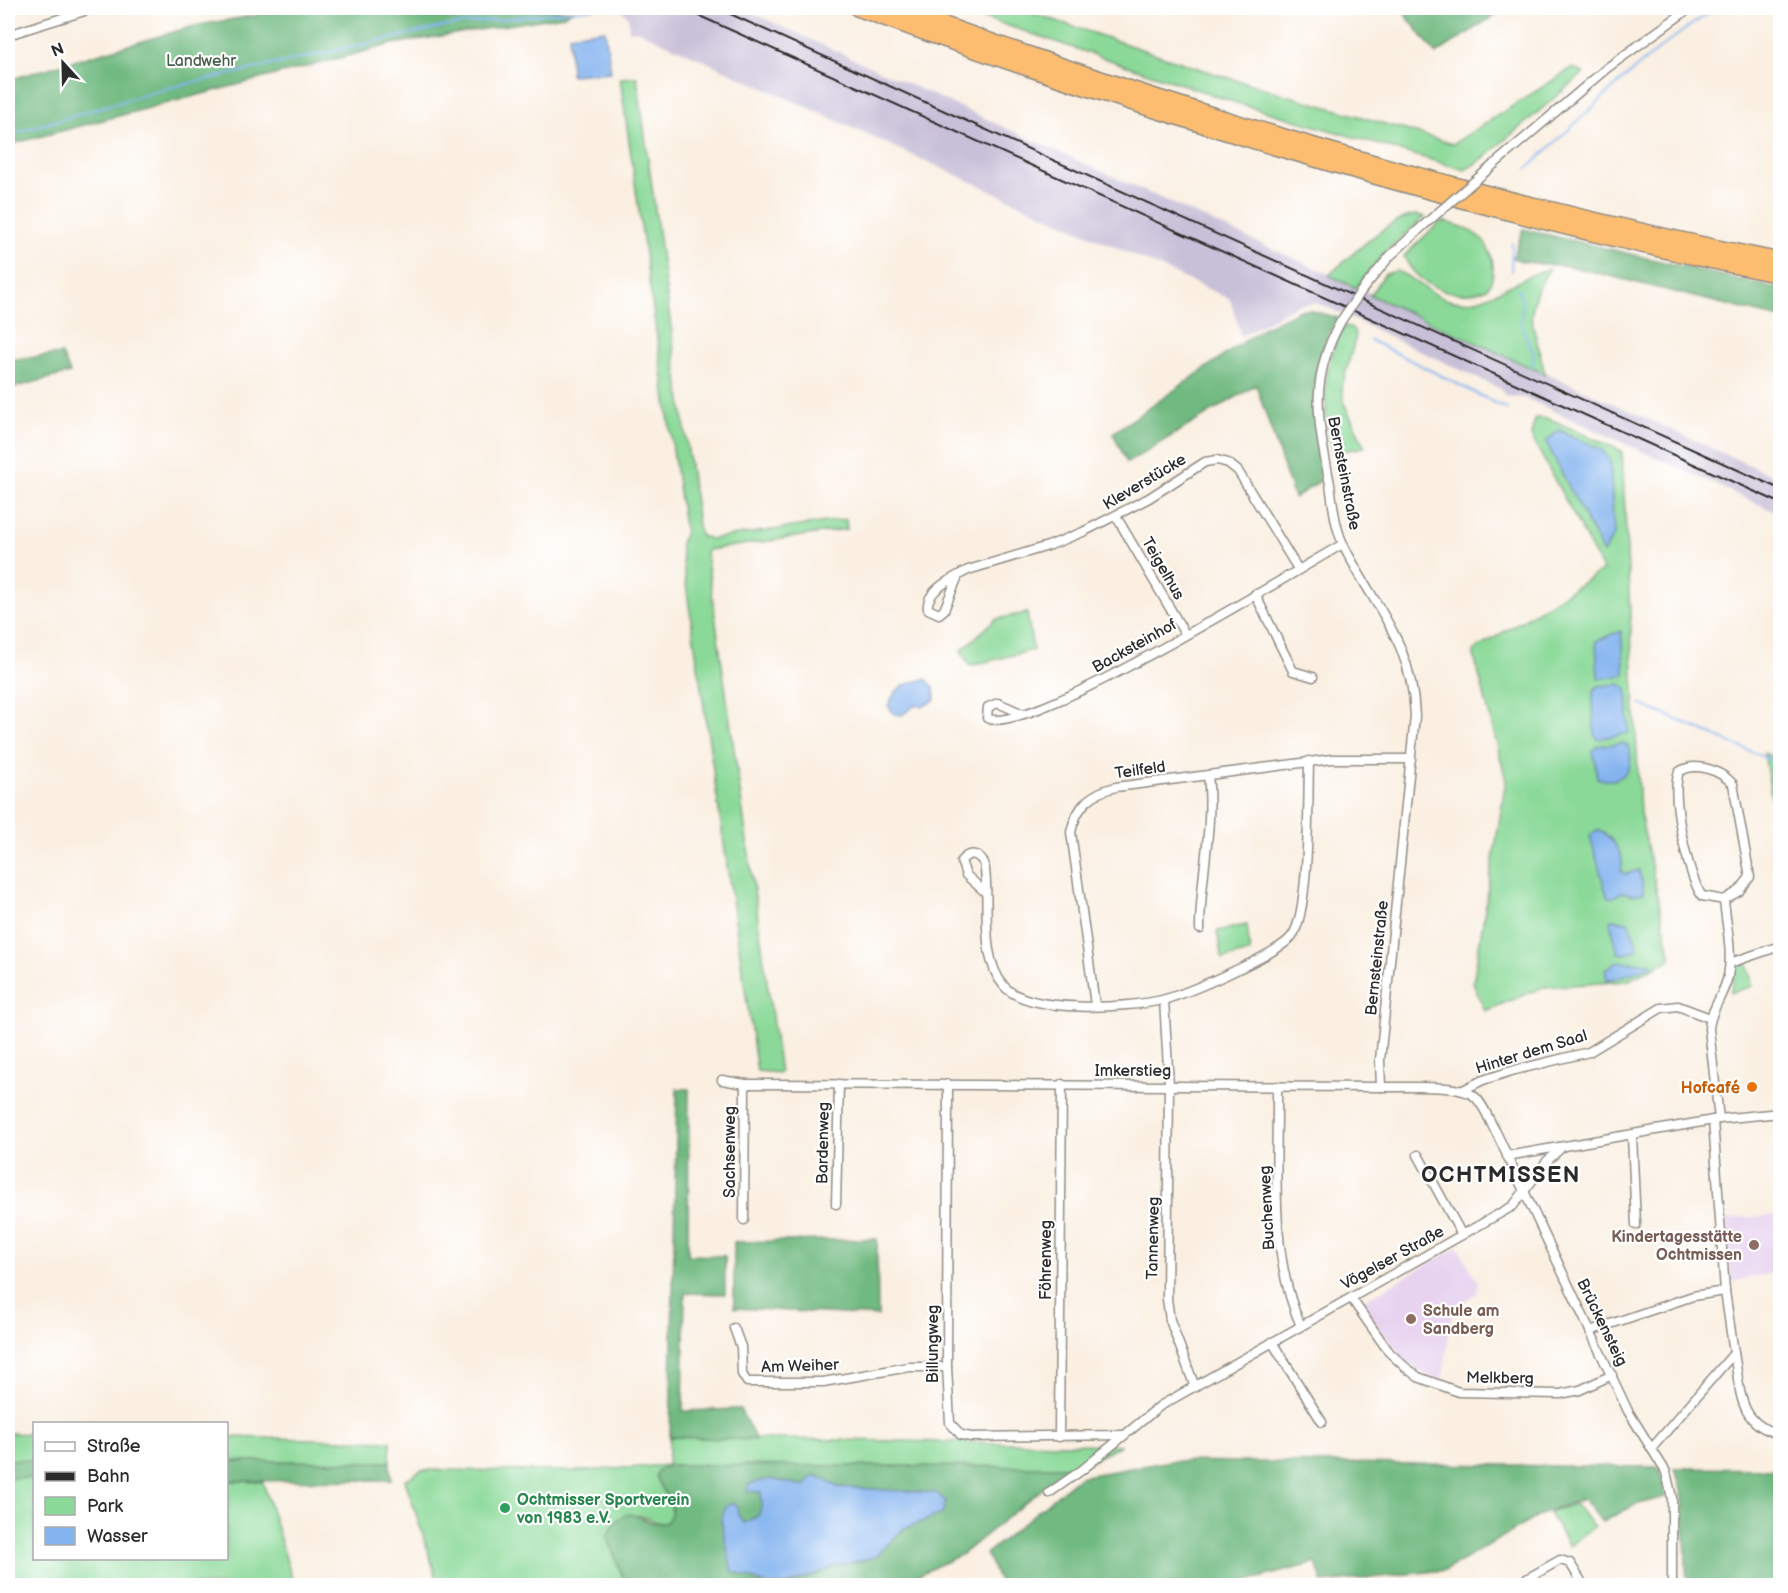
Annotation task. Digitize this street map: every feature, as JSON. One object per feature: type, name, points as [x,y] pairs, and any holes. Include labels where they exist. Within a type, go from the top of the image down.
[{"type":"highway","points":[[857,8],[1101,93],[1353,172],[1526,218],[1780,275]]},
{"type":"highway","points":[[898,8],[1232,121],[1365,161],[1599,221],[1780,261]]},
{"type":"street","points":[[8,35],[94,8]]},
{"type":"street","name":"Bernsteinstraße","points":[[1381,1087],[1380,1060],[1411,759],[1414,694],[1406,661],[1379,603],[1343,544],[1327,471],[1317,399],[1322,364],[1341,321],[1362,290],[1390,256],[1607,68],[1690,8]]},
{"type":"street","name":"Kleverstücke","points":[[958,576],[982,566],[1048,546],[1116,516],[1205,462],[1217,460],[1228,463],[1238,471],[1298,569]]},
{"type":"street","name":"Teigelhus","points":[[1116,516],[1185,634]]},
{"type":"street","name":"Backsteinhof","points":[[1023,714],[1080,692],[1343,544]]},
{"type":"street","points":[[1255,594],[1293,671],[1313,677]]},
{"type":"street","name":"Teilfeld","points":[[1095,1005],[1071,832],[1079,808],[1089,797],[1102,790],[1309,761],[1355,758],[1411,759]]},
{"type":"street","points":[[985,892],[991,960],[1004,987],[1017,997],[1032,1002],[1095,1005],[1164,999],[1261,957],[1292,937],[1301,915],[1308,840],[1309,761]]},
{"type":"street","points":[[1687,766],[1697,766],[1728,778],[1737,792],[1750,877],[1740,891],[1724,900],[1702,896],[1694,879],[1675,794],[1679,772],[1687,766]]},
{"type":"street","points":[[1200,929],[1200,898],[1209,810],[1208,775]]},
{"type":"street","points":[[1724,900],[1730,963],[1725,988],[1710,1018],[1709,1041],[1716,1120],[1725,1291],[1744,1407],[1749,1418],[1758,1426],[1780,1434]]},
{"type":"street","points":[[1730,963],[1780,946]]},
{"type":"street","name":"Tannenweg","points":[[1164,999],[1169,1085],[1167,1299],[1170,1320],[1195,1387]]},
{"type":"street","name":"Hinter dem Saal","points":[[1463,1090],[1483,1080],[1515,1070],[1589,1052],[1661,1008],[1678,1006],[1710,1018]]},
{"type":"street","name":"Imkerstieg","points":[[722,1080],[745,1084],[948,1083],[1381,1087],[1463,1090]]},
{"type":"street","name":"Billungweg","points":[[948,1083],[947,1414],[954,1431],[961,1435],[1059,1437],[1125,1435]]},
{"type":"street","name":"Sachsenweg","points":[[744,1220],[745,1084]]},
{"type":"street","name":"Bardenweg","points":[[836,1204],[838,1084]]},
{"type":"street","name":"Föhrenweg","points":[[1059,1437],[1062,1084]]},
{"type":"street","name":"Buchenweg","points":[[1277,1086],[1279,1229],[1286,1279],[1301,1326]]},
{"type":"street","points":[[1463,1090],[1474,1096],[1480,1104],[1507,1156],[1716,1120],[1780,1113]]},
{"type":"street","points":[[1632,1135],[1636,1225]]},
{"type":"street","name":"Vögelser Straße","points":[[1049,1492],[1153,1411],[1513,1206],[1547,1161],[1563,1147]]},
{"type":"street","points":[[1419,1155],[1462,1235]]},
{"type":"street","name":"Brückensteig","points":[[1507,1156],[1628,1411],[1666,1472],[1672,1498],[1672,1586]]},
{"type":"street","points":[[1590,1331],[1693,1296],[1725,1291]]},
{"type":"street","name":"Melkberg","points":[[1351,1298],[1389,1352],[1418,1377],[1448,1389],[1459,1392],[1560,1394],[1580,1390],[1612,1375]]},
{"type":"street","name":"Am Weiher","points":[[734,1328],[741,1347],[741,1374],[747,1382],[823,1382],[909,1367],[947,1367]]},
{"type":"street","points":[[1272,1342],[1322,1422]]},
{"type":"street","points":[[1652,1448],[1734,1353]]},
{"type":"street","points":[[1514,1586],[1560,1560],[1570,1563],[1584,1586]]},
{"type":"shaded area","points":[[617,8],[741,8],[1780,479],[1780,514],[1525,398],[1505,396],[1501,389],[1325,306],[1315,303],[1297,305],[1241,336],[1230,299],[636,30],[629,31],[628,16]]},
{"type":"shaded area","name":"Kindertagesstätte Ochtmissen","points":[[1780,1215],[1780,1271],[1731,1282],[1726,1219]]},
{"type":"shaded area","name":"Schule am Sandberg","points":[[1458,1247],[1478,1282],[1477,1293],[1452,1309],[1442,1384],[1406,1362],[1359,1303]]},
{"type":"green space","name":"Landwehr","points":[[298,8],[574,10],[563,16],[393,44],[8,145],[8,80],[194,26]]},
{"type":"green space","points":[[955,8],[1018,8],[1216,74],[1453,144],[1572,68],[1584,73],[1480,161],[1465,170],[1237,103]]},
{"type":"green space","points":[[1400,8],[1506,8],[1436,54]]},
{"type":"green space","points":[[637,77],[699,532],[701,536],[711,539],[846,519],[847,529],[706,552],[780,1073],[757,1071],[680,543],[685,534],[620,78]]},
{"type":"green space","points":[[1417,215],[1425,217],[1387,250],[1356,288],[1329,275],[1382,230]]},
{"type":"green space","points":[[1441,221],[1468,229],[1487,247],[1491,255],[1493,274],[1487,288],[1464,293],[1440,289],[1418,276],[1410,267],[1404,256]]},
{"type":"green space","points":[[1523,229],[1780,289],[1780,318],[1573,267],[1513,258]]},
{"type":"green space","points":[[1549,269],[1536,293],[1531,317],[1545,374],[1370,295],[1385,274],[1397,271],[1445,299],[1459,302],[1472,301]]},
{"type":"green space","points":[[1300,310],[1310,310],[1338,318],[1319,358],[1315,377],[1314,417],[1320,481],[1294,498],[1256,385],[1127,463],[1113,433],[1265,327]]},
{"type":"green space","points":[[1345,326],[1353,329],[1356,336],[1342,386],[1344,403],[1365,447],[1333,453],[1325,404],[1327,372],[1337,341]]},
{"type":"green space","points":[[62,354],[70,373],[8,389],[8,360]]},
{"type":"green space","points":[[1535,418],[1550,419],[1622,451],[1640,813],[1671,959],[1627,981],[1544,987],[1485,1011],[1473,983],[1506,780],[1473,651],[1603,570],[1531,436]]},
{"type":"green space","points":[[1027,613],[1033,650],[970,666],[961,651],[996,619]]},
{"type":"green space","points":[[1764,753],[1780,761],[1780,844]]},
{"type":"green space","points":[[1247,925],[1250,952],[1222,959],[1217,931]]},
{"type":"green space","points":[[1747,963],[1753,986],[1730,993],[1737,965]]},
{"type":"green space","points":[[677,1089],[689,1089],[688,1255],[725,1256],[725,1294],[685,1293],[683,1411],[740,1409],[756,1440],[670,1437]]},
{"type":"green space","points":[[877,1239],[878,1316],[734,1308],[734,1242]]},
{"type":"green space","points":[[8,1433],[33,1434],[33,1460],[8,1460]]},
{"type":"green space","points":[[228,1437],[391,1441],[390,1462],[228,1461]]},
{"type":"green space","points":[[670,1437],[1121,1445],[1083,1465],[1069,1467],[669,1465],[656,1475],[672,1508],[667,1522],[662,1524],[640,1515],[607,1536],[626,1585],[439,1585],[405,1480],[421,1470],[582,1471],[668,1465]]},
{"type":"green space","points":[[8,1460],[33,1460],[33,1478],[8,1478]]},
{"type":"green space","points":[[228,1461],[390,1462],[391,1480],[228,1481]]},
{"type":"green space","points":[[1171,1461],[1658,1467],[1665,1484],[1666,1497],[1635,1505],[1602,1522],[1584,1499],[1545,1512],[1446,1570],[1323,1583],[1316,1563],[1231,1585],[1001,1585],[986,1554],[1079,1477]]},
{"type":"green space","points":[[669,1465],[1069,1467],[962,1554],[897,1585],[786,1585],[836,1566],[875,1557],[903,1529],[942,1514],[936,1494],[838,1487],[815,1475],[805,1486],[770,1479],[748,1491],[761,1492],[762,1505],[758,1516],[743,1523],[738,1515],[721,1520],[732,1571],[768,1585],[626,1585],[607,1536],[622,1516],[629,1514],[658,1523],[667,1522],[672,1508],[656,1475],[659,1470]]},
{"type":"green space","points":[[1675,1468],[1780,1469],[1780,1585],[1687,1585],[1683,1497]]},
{"type":"green space","points":[[8,1478],[33,1478],[33,1560],[228,1560],[228,1481],[263,1482],[294,1585],[8,1585]]},
{"type":"green space","points":[[1575,1504],[1594,1527],[1569,1546],[1548,1512]]},
{"type":"water","points":[[605,30],[611,72],[571,75],[569,35]]},
{"type":"water","points":[[1559,430],[1601,449],[1610,460],[1614,535],[1603,553],[1546,442]]},
{"type":"water","points":[[1621,631],[1625,675],[1598,679],[1596,641]]},
{"type":"water","points":[[926,679],[934,687],[935,700],[922,707],[916,705],[902,715],[894,714],[888,706],[894,694],[902,686]]},
{"type":"water","points":[[1620,684],[1627,689],[1629,733],[1598,739],[1594,734],[1593,691],[1598,686]]},
{"type":"water","points":[[1622,743],[1628,746],[1630,754],[1628,769],[1619,778],[1613,780],[1597,778],[1593,751],[1597,746]]},
{"type":"water","points":[[1597,830],[1613,841],[1620,852],[1621,871],[1625,874],[1639,870],[1644,893],[1633,895],[1622,892],[1612,898],[1607,896],[1590,836]]},
{"type":"water","points":[[1613,919],[1630,923],[1638,949],[1626,954],[1618,953],[1610,922]]},
{"type":"water","points":[[1618,962],[1651,963],[1652,966],[1607,981],[1605,969]]},
{"type":"water","points":[[815,1475],[838,1487],[936,1493],[946,1501],[942,1514],[903,1529],[875,1557],[836,1566],[786,1585],[768,1585],[732,1571],[721,1520],[726,1506],[733,1503],[737,1506],[738,1515],[744,1523],[758,1516],[762,1505],[761,1492],[748,1491],[749,1484],[770,1479],[805,1486]]},
{"type":"waterway","points":[[8,135],[168,88],[446,26],[596,8]]},
{"type":"waterway","points":[[1527,169],[1639,66],[1712,11]]},
{"type":"waterway","points":[[1511,271],[1512,243]]},
{"type":"waterway","points":[[1518,288],[1522,303],[1521,326],[1535,356],[1532,365]]},
{"type":"waterway","points":[[1370,340],[1507,409]]},
{"type":"waterway","points":[[1640,704],[1780,764]]},
{"type":"railway","points":[[682,8],[1780,503]]},
{"type":"railway","points":[[717,8],[1780,489]]},
{"type":"place","name":"Hofcafé","points":[[1752,1087]]},
{"type":"place","name":"Kindertagesstätte Ochtmissen","points":[[1754,1245]]},
{"type":"place","name":"Schule am Sandberg","points":[[1411,1319]]},
{"type":"place","name":"Ochtmisser Sportverein von 1983 e.V.","points":[[505,1508]]},
{"type":"district","name":"OCHTMISSEN","points":[[1501,1174]]}]
